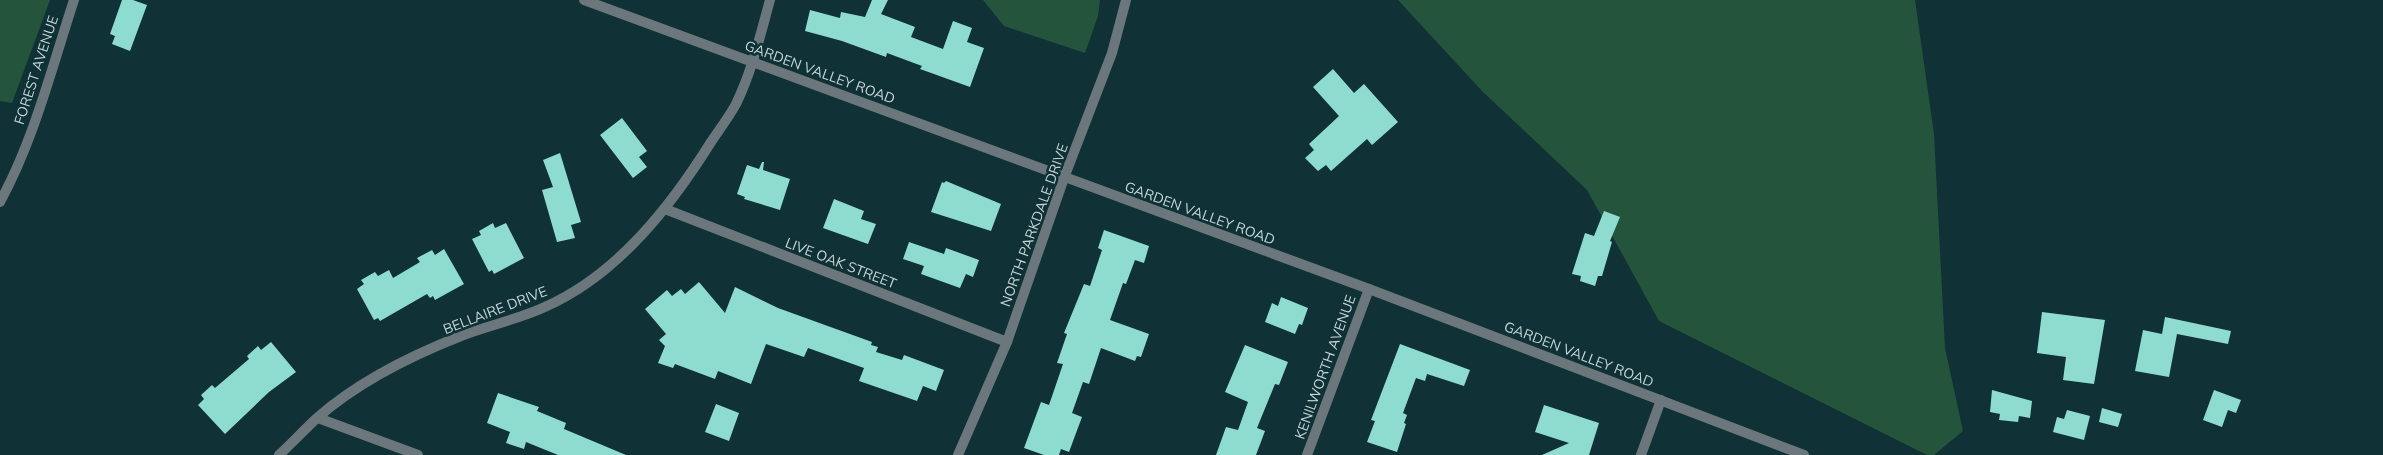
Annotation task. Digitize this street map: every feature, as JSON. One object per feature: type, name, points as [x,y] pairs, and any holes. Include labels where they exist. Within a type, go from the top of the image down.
[{"type":"street","name":"FOREST AVENUE","points":[[0,202],[12,181],[28,139],[74,0]]},
{"type":"street","name":"GARDEN VALLEY ROAD","points":[[584,0],[1369,289],[1804,455]]},
{"type":"street","name":"BELLAIRE DRIVE","points":[[280,455],[318,418],[349,394],[400,362],[462,336],[548,306],[581,286],[621,254],[665,209],[735,105],[753,62],[770,0]]},
{"type":"street","name":"NORTH PARKDALE DRIVE","points":[[958,455],[1007,342],[1064,178],[1112,53],[1126,0]]},
{"type":"street","name":"LIVE OAK STREET","points":[[665,209],[1007,342]]},
{"type":"street","name":"KENILWORTH AVENUE","points":[[1307,455],[1369,289]]},
{"type":"street","points":[[1640,455],[1661,400]]},
{"type":"street","points":[[318,418],[418,455]]},
{"type":"green space","points":[[0,0],[50,0],[12,103],[0,101]]},
{"type":"green space","points":[[983,0],[1100,0],[1098,16],[1085,53],[1004,26]]},
{"type":"green space","points":[[1398,0],[1915,0],[1934,134],[1945,348],[1963,431],[1934,455],[1927,455],[1659,321],[1587,190],[1482,91]]},
{"type":"building","points":[[122,0],[133,0],[147,5],[130,51],[112,44],[115,36],[110,34]]},
{"type":"building","points":[[872,0],[888,0],[881,14],[915,27],[911,37],[943,49],[953,21],[972,28],[967,42],[984,48],[970,87],[920,69],[922,66],[887,53],[886,57],[842,41],[805,31],[810,10],[840,18],[841,12],[865,17]]},
{"type":"building","points":[[1333,69],[1354,93],[1364,84],[1398,122],[1372,145],[1367,139],[1331,171],[1326,165],[1318,171],[1305,158],[1314,150],[1309,144],[1339,116],[1313,87]]},
{"type":"building","points":[[622,118],[647,151],[639,157],[647,167],[633,178],[600,135]]},
{"type":"building","points":[[560,153],[581,222],[571,225],[575,238],[557,242],[542,190],[553,187],[543,160]]},
{"type":"building","points":[[762,162],[764,162],[763,170],[790,179],[780,210],[744,199],[745,197],[737,194],[747,165],[759,169]]},
{"type":"building","points":[[946,181],[1001,204],[991,231],[931,212],[942,182]]},
{"type":"building","points":[[834,199],[864,211],[861,219],[876,224],[868,244],[823,228]]},
{"type":"building","points":[[1604,211],[1620,217],[1610,241],[1612,242],[1602,276],[1598,276],[1595,286],[1580,281],[1581,276],[1572,274],[1585,233],[1594,236]]},
{"type":"building","points":[[493,223],[495,228],[506,223],[524,258],[494,274],[492,270],[489,272],[472,239],[481,235],[479,231]]},
{"type":"building","points":[[1104,230],[1149,246],[1144,263],[1135,260],[1126,284],[1123,283],[1110,320],[1149,334],[1141,357],[1137,356],[1135,361],[1101,348],[1089,384],[1083,382],[1072,413],[1082,417],[1069,452],[1061,449],[1059,455],[1044,455],[1024,448],[1041,402],[1049,405],[1063,364],[1057,363],[1067,334],[1064,333],[1084,284],[1090,286],[1102,250],[1098,248]]},
{"type":"building","points":[[909,242],[944,254],[946,248],[979,260],[973,277],[966,274],[960,288],[921,274],[924,266],[903,259]]},
{"type":"building","points":[[444,249],[464,284],[435,300],[433,296],[430,298],[427,294],[380,321],[378,318],[374,320],[357,289],[364,284],[361,280],[375,272],[378,276],[389,270],[393,278],[420,262],[417,258],[432,250],[435,255]]},
{"type":"building","points":[[699,282],[725,313],[735,287],[778,308],[872,342],[871,345],[878,347],[876,352],[902,360],[904,355],[944,370],[936,391],[923,386],[917,401],[859,381],[864,368],[808,348],[804,357],[766,344],[751,384],[718,371],[715,379],[675,364],[673,368],[658,363],[665,346],[659,340],[666,334],[645,309],[667,290],[672,296],[681,289],[685,294]]},
{"type":"building","points":[[1281,297],[1308,308],[1302,325],[1299,324],[1295,334],[1265,322],[1272,303],[1278,306]]},
{"type":"building","points":[[2042,312],[2105,320],[2094,384],[2063,380],[2066,357],[2037,353]]},
{"type":"building","points":[[2165,317],[2231,331],[2228,344],[2177,334],[2169,377],[2135,371],[2143,330],[2162,334]]},
{"type":"building","points":[[271,342],[296,372],[269,392],[225,434],[198,405],[204,399],[201,395],[212,385],[215,388],[249,359],[247,356],[258,346],[261,350]]},
{"type":"building","points":[[1400,344],[1470,370],[1464,386],[1427,374],[1425,381],[1416,378],[1403,413],[1407,415],[1404,423],[1406,424],[1397,452],[1367,442],[1375,421],[1371,420]]},
{"type":"building","points":[[1245,345],[1288,362],[1279,385],[1275,384],[1257,428],[1265,431],[1256,455],[1216,455],[1226,427],[1238,430],[1248,402],[1225,392]]},
{"type":"building","points":[[1992,390],[2032,401],[2030,418],[2019,416],[2018,422],[1999,420],[2000,414],[1990,412]]},
{"type":"building","points":[[2214,390],[2241,400],[2236,413],[2228,410],[2222,427],[2203,420]]},
{"type":"building","points":[[498,393],[539,407],[537,411],[566,423],[564,429],[626,455],[558,455],[526,442],[524,449],[506,443],[510,432],[487,423]]},
{"type":"building","points":[[716,404],[739,413],[729,441],[705,432]]},
{"type":"building","points":[[1544,405],[1599,423],[1589,455],[1542,455],[1569,443],[1535,432]]},
{"type":"building","points":[[2102,408],[2122,414],[2118,427],[2099,422]]},
{"type":"building","points":[[2067,410],[2090,416],[2084,440],[2053,432],[2057,417],[2064,419]]}]
